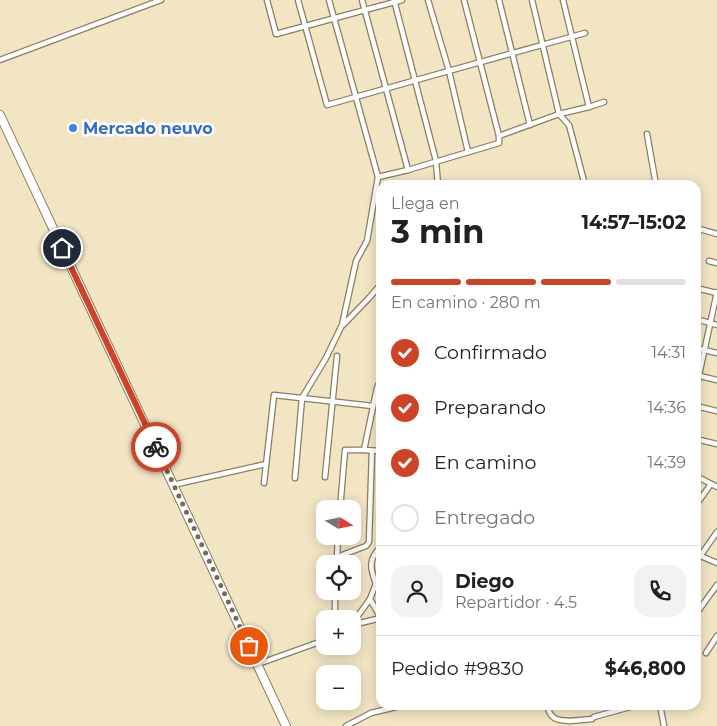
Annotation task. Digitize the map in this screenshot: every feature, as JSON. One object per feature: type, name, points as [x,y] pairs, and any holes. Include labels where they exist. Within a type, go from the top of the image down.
[{"type":"highway","points":[[0,115],[286,726]]},
{"type":"street","points":[[0,60],[161,0]]},
{"type":"street","points":[[267,0],[276,34],[402,0]]},
{"type":"street","points":[[298,0],[327,105],[585,33]]},
{"type":"street","points":[[329,0],[377,180]]},
{"type":"street","points":[[362,0],[408,170]]},
{"type":"street","points":[[428,0],[468,152]]},
{"type":"street","points":[[378,177],[499,143],[499,136],[464,0]]},
{"type":"street","points":[[499,0],[530,125]]},
{"type":"street","points":[[532,0],[559,114],[569,126],[584,180]]},
{"type":"street","points":[[563,0],[588,107]]},
{"type":"street","points":[[394,1],[436,161],[438,180]]},
{"type":"street","points":[[499,136],[559,114],[604,102]]},
{"type":"street","points":[[647,134],[655,180]]},
{"type":"street","points":[[295,478],[302,398],[326,358],[342,325],[356,261],[367,241],[376,189]]},
{"type":"street","points":[[701,229],[717,234]]},
{"type":"street","points":[[709,261],[717,263]]},
{"type":"street","points":[[701,289],[717,293],[701,371]]},
{"type":"street","points":[[342,325],[376,290]]},
{"type":"street","points":[[701,320],[717,325]]},
{"type":"street","points":[[701,349],[717,353]]},
{"type":"street","points":[[325,477],[337,356]]},
{"type":"street","points":[[701,376],[717,380]]},
{"type":"street","points":[[364,450],[376,392]]},
{"type":"street","points":[[264,483],[274,395],[373,406]]},
{"type":"street","points":[[701,407],[717,412]]},
{"type":"street","points":[[701,440],[717,444]]},
{"type":"street","points":[[341,500],[345,450],[376,451]]},
{"type":"street","points":[[342,555],[366,546],[369,542],[372,451]]},
{"type":"street","points":[[173,485],[266,464]]},
{"type":"street","points":[[701,479],[717,487]]},
{"type":"street","points":[[701,498],[711,484]]},
{"type":"street","points":[[701,551],[717,532]]},
{"type":"street","points":[[361,612],[370,599],[376,584],[372,574],[371,561],[376,552]]},
{"type":"street","points":[[701,556],[717,563]]},
{"type":"street","points":[[701,607],[717,585]]},
{"type":"street","points":[[370,599],[376,609]]},
{"type":"street","points":[[361,623],[376,619]]},
{"type":"street","points":[[706,654],[717,636]]},
{"type":"street","points":[[258,664],[316,643]]},
{"type":"street","points":[[346,726],[371,713],[384,710]]},
{"type":"street","points":[[548,710],[550,715],[562,721],[592,719],[619,710]]},
{"type":"street","points":[[661,710],[664,726]]},
{"type":"street","points":[[592,719],[592,726]]},
{"type":"way so far","points":[[156,447],[249,646]]},
{"type":"place","name":"Mercado neuvo","points":[[73,128]]},
{"type":"route","points":[[62,248],[156,447]]}]
